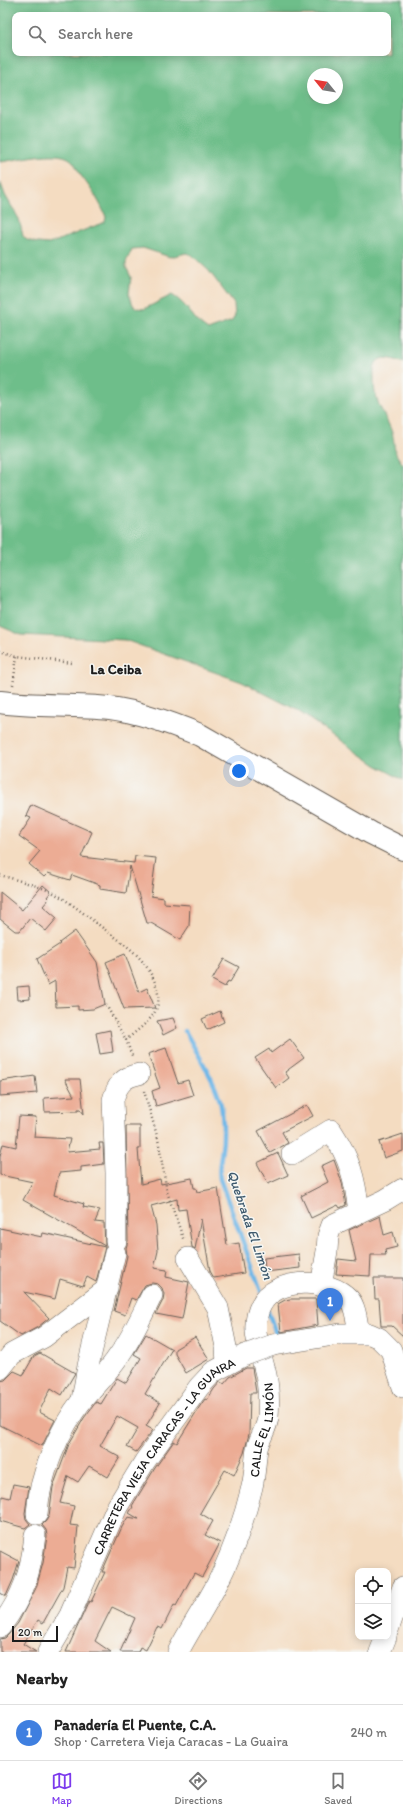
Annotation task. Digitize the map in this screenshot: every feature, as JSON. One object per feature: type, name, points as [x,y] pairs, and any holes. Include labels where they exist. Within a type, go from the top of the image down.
[{"type":"main road","points":[[6,703],[108,708],[140,714],[174,724],[200,736],[371,833],[403,849]]},
{"type":"street","points":[[82,1400],[88,1366],[116,1247],[116,1173],[113,1100],[115,1093],[124,1079],[139,1074]]},
{"type":"street","points":[[292,1154],[331,1130],[350,1165],[356,1184],[359,1212]]},
{"type":"street","points":[[321,1286],[329,1230],[335,1222],[385,1200],[403,1189]]},
{"type":"street","points":[[188,1258],[218,1308],[226,1347],[227,1364]]},
{"type":"street","name":"CALLE EL LIMÓN","points":[[178,1652],[217,1584],[240,1527],[252,1487],[258,1446],[266,1427],[269,1400],[266,1377],[256,1336],[255,1323],[261,1305],[267,1296],[276,1289],[291,1284],[308,1283],[330,1288],[343,1294],[350,1300],[356,1316],[359,1333]]},
{"type":"street","points":[[0,1369],[12,1354],[44,1337],[107,1289]]},
{"type":"street","points":[[37,1514],[38,1497],[48,1463],[57,1443],[82,1400],[106,1374],[121,1352],[152,1295]]},
{"type":"street","name":"CARRETERA VIEJA CARACAS - LA GUAIRA","points":[[48,1652],[70,1615],[127,1489],[199,1386],[213,1372],[245,1355],[274,1345],[359,1333],[370,1334],[386,1343],[396,1362],[403,1387]]},
{"type":"street","points":[[0,1627],[18,1599],[26,1579],[32,1563],[35,1535]]},
{"type":"street","points":[[391,1621],[403,1587]]},
{"type":"street","points":[[380,1652],[385,1640]]},
{"type":"path","points":[[0,651],[17,656],[72,663]]},
{"type":"path","points":[[6,703],[17,656]]},
{"type":"path","points":[[0,874],[52,892],[70,903],[129,947],[144,963],[154,979],[158,1000],[157,1009],[126,1040]]},
{"type":"path","points":[[106,1005],[126,1040],[151,1110],[158,1139],[167,1192],[182,1233],[188,1258]]},
{"type":"green space","points":[[0,0],[403,0],[403,363],[397,360],[385,358],[378,361],[374,370],[374,385],[375,394],[379,405],[393,435],[396,454],[403,464],[403,780],[376,765],[295,709],[242,682],[125,640],[21,635],[0,626],[0,181],[5,195],[19,219],[23,236],[27,240],[49,244],[105,222],[106,217],[96,196],[74,163],[64,156],[46,155],[0,162]],"holes":[[[143,248],[170,257],[186,253],[192,255],[209,271],[234,304],[235,316],[232,321],[208,330],[198,322],[183,303],[172,295],[144,309],[137,308],[133,305],[129,294],[131,277],[126,267],[126,262],[132,249]]]},
{"type":"building","points":[[31,805],[92,832],[81,857],[134,863],[135,856],[156,858],[151,896],[164,898],[164,903],[190,905],[189,926],[180,940],[151,923],[147,923],[130,866],[126,893],[100,889],[100,885],[72,875],[70,880],[48,873],[44,877],[29,864],[40,851],[19,836],[31,818],[26,816]]},
{"type":"building","points":[[43,885],[51,892],[47,897],[49,899],[43,906],[57,918],[46,931],[30,918],[20,931],[15,931],[0,919],[0,892],[22,910]]},
{"type":"building","points":[[75,931],[97,962],[105,1004],[93,1009],[78,1010],[78,1006],[56,1007],[55,981],[48,985],[37,959],[60,944],[59,943]]},
{"type":"building","points":[[125,954],[139,992],[147,988],[155,1008],[124,1009],[106,962]]},
{"type":"building","points":[[224,959],[239,967],[230,982],[228,981],[225,987],[212,980]]},
{"type":"building","points":[[29,986],[30,999],[18,1000],[17,987]]},
{"type":"building","points":[[220,1011],[224,1022],[207,1030],[202,1019]]},
{"type":"building","points":[[173,1018],[177,1028],[163,1035],[157,1021]]},
{"type":"building","points":[[110,1030],[113,1052],[100,1054],[96,1033]]},
{"type":"building","points":[[290,1039],[304,1058],[285,1072],[289,1078],[276,1088],[255,1058],[269,1049],[271,1053]]},
{"type":"building","points":[[166,1048],[178,1083],[188,1080],[193,1095],[156,1106],[152,1091],[160,1088],[148,1054]]},
{"type":"building","points":[[35,1076],[37,1093],[0,1096],[0,1081]]},
{"type":"building","points":[[65,1079],[80,1079],[84,1114],[80,1109],[78,1109],[78,1111],[45,1112],[44,1098],[74,1096]]},
{"type":"building","points":[[307,1105],[313,1116],[282,1132],[288,1143],[270,1153],[258,1131]]},
{"type":"building","points":[[19,1116],[36,1117],[34,1137],[70,1139],[67,1152],[100,1149],[99,1143],[103,1143],[104,1164],[81,1167],[81,1171],[59,1173],[54,1195],[84,1204],[83,1207],[100,1210],[95,1222],[104,1223],[105,1246],[23,1200],[33,1182],[0,1175],[0,1156],[3,1144],[16,1147]]},
{"type":"building","points":[[126,1126],[140,1126],[140,1149],[138,1149],[141,1184],[160,1179],[161,1184],[192,1178],[194,1188],[196,1188],[197,1192],[218,1188],[227,1245],[239,1243],[244,1273],[214,1278],[210,1271],[201,1219],[195,1249],[192,1247],[186,1209],[178,1210],[177,1199],[151,1206],[156,1225],[158,1251],[154,1268],[167,1270],[166,1277],[189,1282],[182,1319],[156,1314],[163,1300],[164,1294],[162,1288],[158,1284],[152,1283],[145,1285],[136,1300],[131,1298],[125,1315],[114,1311],[127,1256],[126,1248],[128,1241]]},
{"type":"building","points":[[403,1134],[403,1151],[384,1158],[379,1142]]},
{"type":"building","points":[[278,1153],[288,1175],[268,1184],[257,1163]]},
{"type":"building","points":[[334,1160],[342,1182],[346,1205],[340,1208],[338,1205],[311,1218],[301,1196],[328,1182],[321,1166]]},
{"type":"building","points":[[380,1216],[384,1235],[393,1232],[397,1247],[385,1250],[386,1255],[371,1255],[370,1276],[336,1274],[338,1259],[356,1261],[349,1230]]},
{"type":"building","points":[[0,1228],[42,1237],[43,1233],[105,1247],[96,1282],[87,1277],[83,1286],[60,1279],[55,1299],[24,1292],[49,1318],[38,1327],[21,1336],[0,1321]]},
{"type":"building","points":[[299,1254],[300,1268],[265,1272],[264,1258]]},
{"type":"building","points":[[374,1278],[403,1278],[403,1336],[392,1326],[381,1326],[379,1299],[375,1299]]},
{"type":"building","points":[[290,1299],[316,1299],[318,1325],[281,1332],[278,1304]]},
{"type":"building","points":[[146,1334],[172,1349],[145,1394],[160,1403],[146,1426],[153,1430],[136,1452],[127,1447],[138,1428],[117,1416],[100,1446],[120,1457],[108,1477],[89,1466],[78,1482],[68,1476],[60,1503],[74,1506],[70,1525],[78,1526],[74,1568],[67,1567],[63,1587],[43,1623],[38,1620],[23,1644],[36,1652],[0,1652],[0,1639],[5,1638],[18,1623],[36,1588],[43,1563],[47,1536],[46,1530],[42,1525],[49,1516],[53,1487],[69,1444],[84,1418],[96,1402],[101,1404],[117,1378],[126,1383],[141,1358],[134,1354]]},
{"type":"building","points":[[195,1337],[209,1359],[186,1373],[175,1354],[175,1349]]},
{"type":"building","points":[[40,1353],[75,1373],[62,1395],[51,1388],[39,1412],[55,1420],[42,1446],[0,1425],[0,1381],[5,1380],[14,1371],[23,1375],[34,1356]]},
{"type":"building","points":[[246,1368],[252,1368],[256,1392],[250,1393],[249,1434],[244,1453],[234,1475],[225,1470],[200,1513],[213,1521],[205,1535],[220,1543],[202,1577],[194,1573],[176,1606],[174,1605],[162,1629],[157,1627],[146,1650],[140,1647],[138,1652],[120,1652],[135,1618],[112,1607],[95,1641],[111,1652],[66,1652],[89,1601],[91,1602],[105,1572],[102,1572],[122,1527],[128,1517],[139,1519],[129,1513],[155,1468],[174,1441],[177,1443],[200,1406],[205,1399],[207,1400],[220,1382],[224,1384],[230,1377]]},
{"type":"building","points":[[13,1484],[29,1487],[25,1513],[26,1519],[30,1524],[25,1528],[0,1521],[2,1496],[10,1498]]},
{"type":"building","points":[[0,1551],[19,1561],[6,1596],[0,1593]]},
{"type":"waterway","name":"Quebrada El Limón","points":[[185,1031],[217,1092],[222,1112],[223,1135],[219,1167],[220,1179],[261,1291]]},
{"type":"waterway","name":"Quebrada El Limón","points":[[268,1311],[276,1334]]},
{"type":"place","name":"Panadería El Puente, C.A.","points":[[330,1321]]},
{"type":"district","name":"La Ceiba","points":[[116,669]]}]
